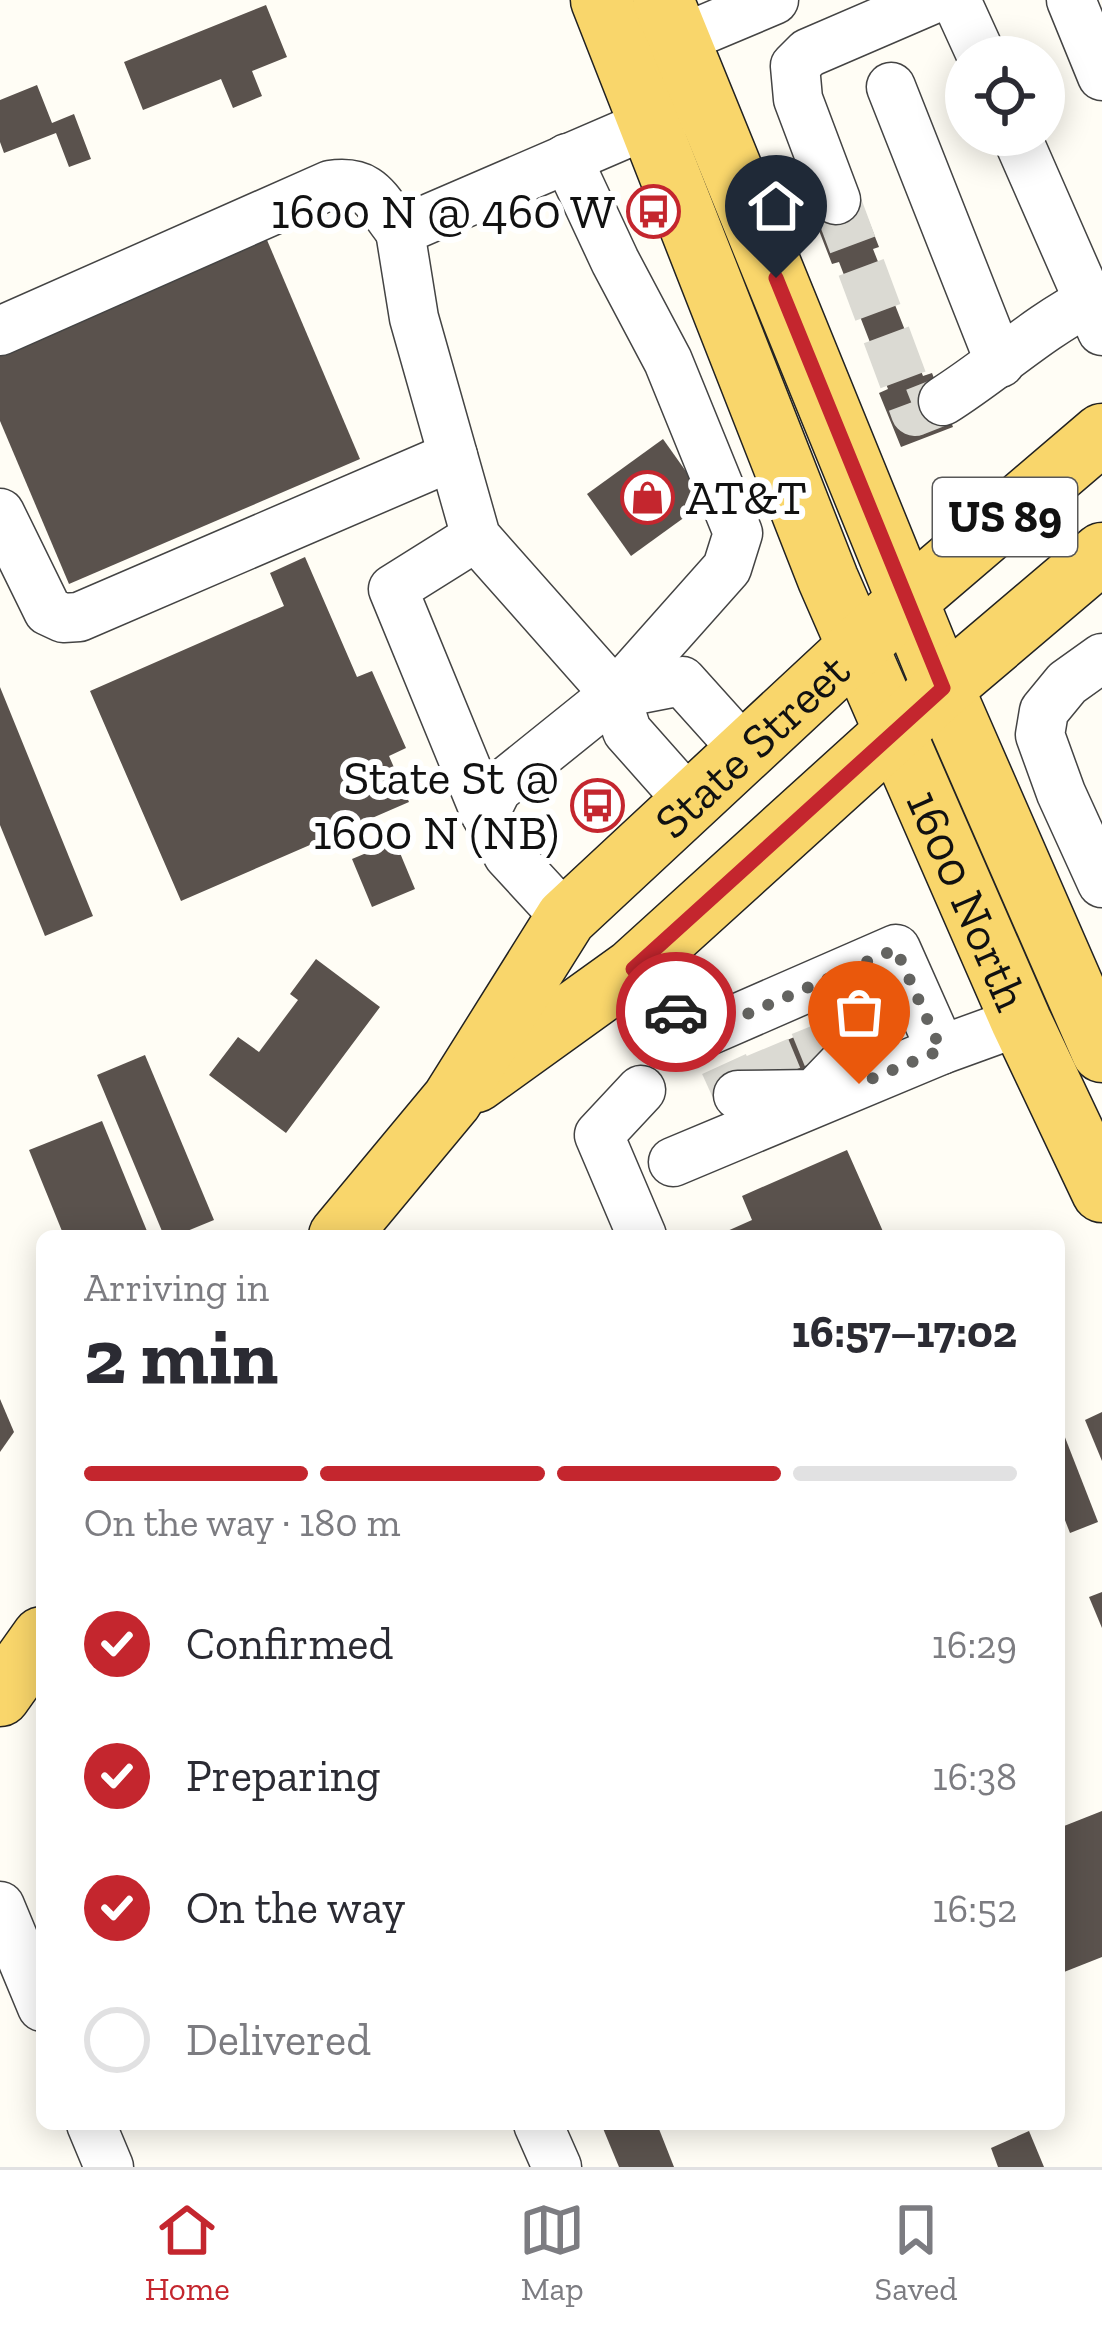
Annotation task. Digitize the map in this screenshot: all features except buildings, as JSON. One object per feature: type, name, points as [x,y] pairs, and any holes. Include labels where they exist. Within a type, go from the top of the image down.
[{"type":"main road","name":"1600 North","points":[[601,0],[828,579],[1021,1021],[1102,1192]]},
{"type":"main road","name":"1600 North","points":[[671,20],[943,688],[1087,980],[1102,1052]]},
{"type":"main road","name":"State Street","points":[[343,1230],[452,1100],[566,918],[909,599],[1102,434]]},
{"type":"main road","name":"State Street","points":[[452,1100],[633,969],[943,688],[1102,553]]},
{"type":"main road","points":[[2,1689],[36,1645]]},
{"type":"street","points":[[836,200],[798,99],[795,66],[801,58],[932,0]]},
{"type":"street","points":[[956,0],[972,36]]},
{"type":"street","points":[[1071,0],[1102,76]]},
{"type":"street","points":[[671,20],[768,3],[781,38],[801,58]]},
{"type":"street","points":[[891,87],[1000,363]]},
{"type":"street","points":[[400,231],[704,100]]},
{"type":"street","points":[[944,400],[1000,363],[1049,322],[1096,316],[1025,156]]},
{"type":"street","points":[[485,813],[496,789],[615,694],[727,568],[738,533],[668,362],[567,158]]},
{"type":"street","points":[[0,332],[330,184],[362,185],[400,231],[414,318],[476,537],[615,694],[627,731],[690,802]]},
{"type":"street","points":[[0,512],[48,611],[63,618],[79,617],[453,456]]},
{"type":"street","points":[[476,537],[393,589],[485,813],[508,855],[566,918]]},
{"type":"street","points":[[1102,658],[1067,682],[1044,711],[1040,735],[1102,883]]},
{"type":"street","points":[[615,694],[682,681],[745,751]]},
{"type":"street","points":[[673,1162],[896,949],[941,1050]]},
{"type":"street","points":[[633,969],[791,1046],[941,1050],[1021,1021]]},
{"type":"street","points":[[639,1230],[599,1135],[641,1090]]},
{"type":"street","points":[[0,1906],[36,1993]]},
{"type":"street","points":[[94,2130],[109,2167]]},
{"type":"street","points":[[541,2130],[556,2167]]},
{"type":"tunnel","points":[[836,200],[915,412],[943,401]]},
{"type":"tunnel","points":[[852,1010],[865,1041]]},
{"type":"tunnel","points":[[814,1025],[827,1057]]},
{"type":"tunnel","points":[[766,1048],[778,1077]]},
{"type":"tunnel","points":[[724,1064],[738,1095]]},
{"type":"way so far","points":[[676,1012],[699,1035],[896,949],[941,1050],[859,1084]]},
{"type":"place","name":"1600 N @ 460 W","points":[[654,211]]},
{"type":"place","name":"AT&T","points":[[647,497]]},
{"type":"place","name":"State St @ 1600 N (NB)","points":[[598,805]]},
{"type":"route","points":[[676,1012],[633,969],[943,688],[776,278]]}]
